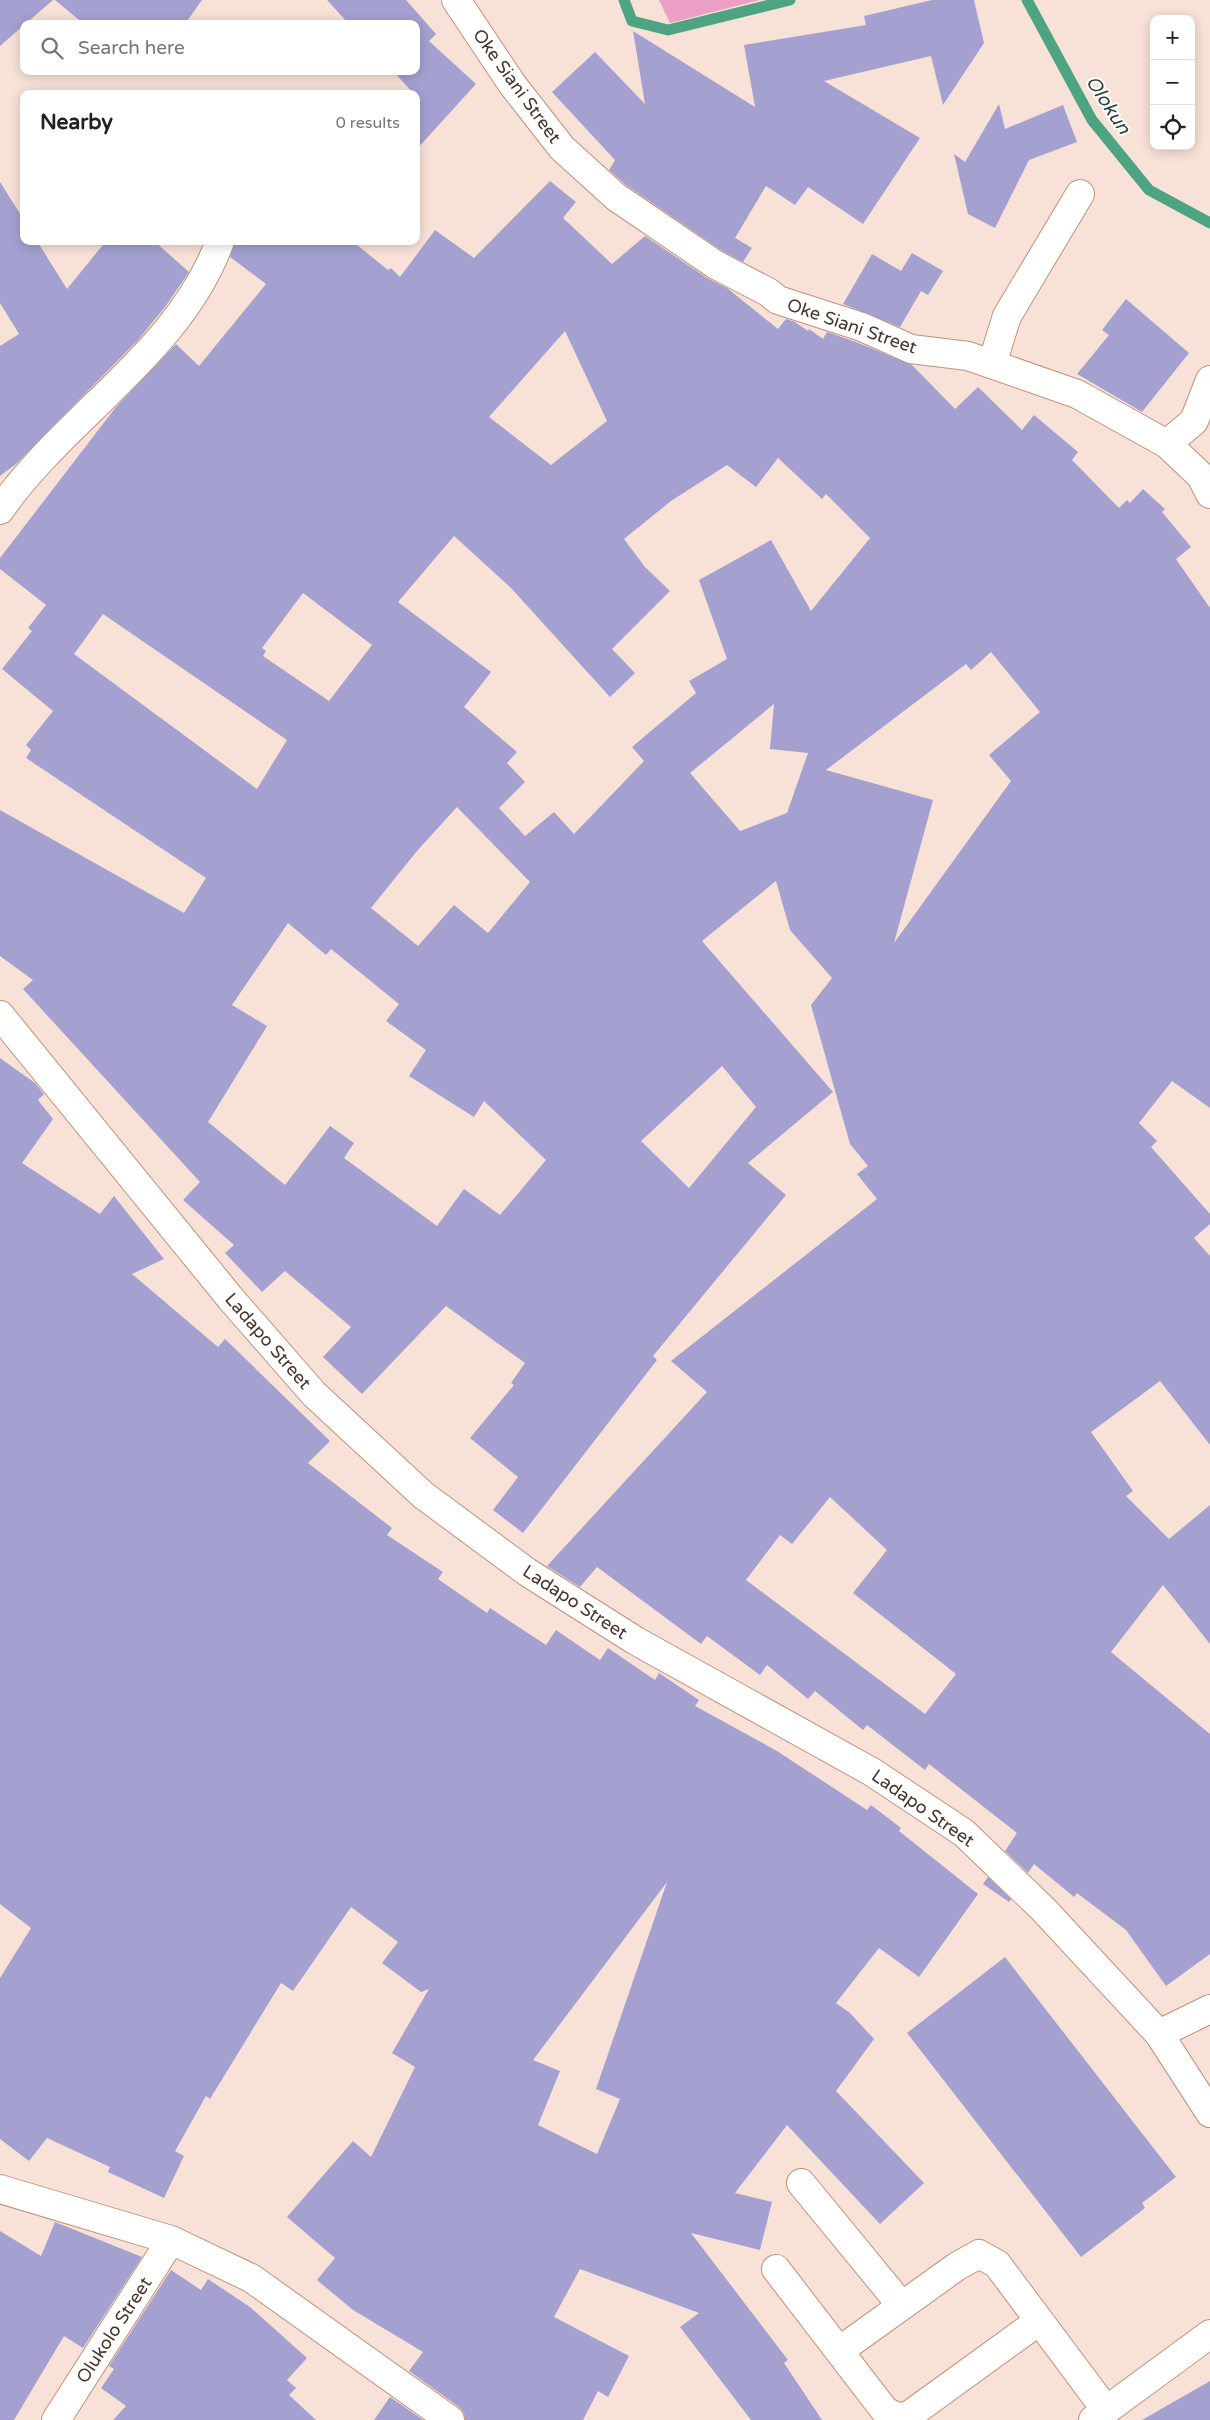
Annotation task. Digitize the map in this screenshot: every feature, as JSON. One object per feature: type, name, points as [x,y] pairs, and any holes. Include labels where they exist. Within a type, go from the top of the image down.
[{"type":"street","name":"Oke Siani Street","points":[[456,0],[512,84],[562,148],[616,197],[708,260],[768,292],[778,300],[862,327],[911,349],[968,356],[1077,394],[1167,444],[1201,476],[1210,494]]},
{"type":"street","points":[[992,364],[1007,316],[1080,194]]},
{"type":"street","points":[[0,510],[47,454],[176,319],[211,265],[218,245]]},
{"type":"street","points":[[1167,444],[1194,422],[1210,380]]},
{"type":"street","name":"Ladapo Street","points":[[0,1015],[231,1299],[314,1394],[422,1494],[527,1572],[636,1641],[872,1772],[964,1833],[1043,1909],[1158,2034],[1210,2113]]},
{"type":"street","points":[[1158,2034],[1210,2009]]},
{"type":"street","points":[[802,2184],[902,2306]]},
{"type":"street","points":[[0,2189],[171,2240],[251,2278],[450,2420]]},
{"type":"street","name":"Olukolo Street","points":[[56,2420],[171,2240]]},
{"type":"street","points":[[839,2351],[956,2268],[979,2254],[997,2264],[1040,2321],[1099,2415],[1210,2334]]},
{"type":"street","points":[[776,2269],[885,2411],[897,2417],[908,2416],[1040,2321]]},
{"type":"shaded area","points":[[659,0],[760,0],[670,23]]},
{"type":"building","points":[[0,0],[53,0],[30,20],[20,20],[20,29],[0,46]]},
{"type":"building","points":[[55,0],[202,0],[188,20],[79,20]]},
{"type":"building","points":[[327,0],[406,0],[436,34],[429,41],[476,84],[420,146],[420,90],[410,90],[397,75],[420,75],[420,20],[345,20]]},
{"type":"building","points":[[932,0],[974,0],[984,43],[943,105],[931,56],[824,81],[920,138],[863,224],[808,187],[795,205],[766,186],[735,238],[752,248],[743,262],[724,252],[626,185],[609,170],[615,160],[552,92],[595,52],[645,104],[633,31],[755,107],[744,45],[866,25],[864,16]]},
{"type":"building","points":[[999,104],[1005,129],[1063,105],[1077,142],[1029,160],[995,228],[968,214],[954,154],[965,162]]},
{"type":"building","points":[[550,181],[576,202],[563,218],[612,264],[645,236],[707,278],[727,288],[778,329],[786,319],[795,322],[808,331],[809,329],[823,339],[827,332],[912,365],[955,409],[978,387],[1022,430],[1034,415],[1078,452],[1072,460],[1119,508],[1127,500],[1130,503],[1143,489],[1165,509],[1162,512],[1191,547],[1176,559],[1210,608],[1210,1108],[1172,1081],[1139,1123],[1157,1141],[1151,1147],[1210,1214],[1210,1224],[1194,1238],[1210,1256],[1210,1445],[1160,1381],[1091,1432],[1133,1491],[1126,1496],[1169,1539],[1210,1505],[1210,1644],[1163,1585],[1111,1652],[1210,1734],[1210,1954],[1166,1986],[1126,1930],[1077,1893],[1074,1897],[1034,1864],[1028,1873],[1005,1851],[1017,1833],[929,1764],[925,1770],[867,1725],[863,1730],[815,1691],[808,1699],[767,1665],[760,1675],[707,1636],[701,1644],[597,1567],[580,1587],[547,1566],[707,1392],[671,1361],[877,1199],[857,1174],[868,1166],[850,1144],[811,1005],[832,978],[790,930],[776,881],[702,941],[833,1092],[748,1163],[786,1195],[653,1356],[657,1360],[523,1533],[493,1510],[518,1477],[470,1438],[514,1385],[511,1383],[525,1363],[446,1306],[362,1394],[323,1357],[351,1327],[285,1271],[262,1292],[225,1253],[234,1245],[183,1200],[200,1182],[23,989],[33,980],[0,956],[0,810],[184,913],[206,878],[26,758],[31,750],[26,745],[53,711],[2,669],[32,631],[28,628],[46,605],[0,569],[0,558],[116,407],[176,344],[199,366],[266,284],[230,257],[234,245],[357,245],[388,270],[391,268],[400,277],[435,230],[474,258]],"holes":[[[565,331],[607,421],[551,465],[489,417]],[[778,458],[822,499],[826,494],[870,538],[811,611],[771,540],[699,580],[727,659],[689,681],[696,693],[632,747],[644,761],[574,834],[554,812],[525,836],[499,808],[525,782],[507,763],[517,752],[464,707],[491,672],[398,602],[454,536],[511,588],[610,697],[635,673],[612,649],[670,591],[645,567],[624,539],[671,501],[727,465],[756,487]],[[303,593],[372,645],[329,701],[263,656],[266,651],[262,648]],[[103,614],[287,740],[257,789],[74,654]],[[991,652],[1040,712],[989,755],[1011,781],[894,943],[933,800],[826,770],[966,664],[971,670]],[[774,704],[770,749],[808,753],[787,813],[740,831],[690,773]],[[457,807],[530,882],[488,933],[454,905],[418,946],[371,908],[417,851]],[[288,923],[326,955],[331,949],[399,1004],[386,1021],[426,1050],[409,1076],[474,1117],[484,1101],[546,1160],[500,1215],[464,1189],[437,1226],[344,1158],[354,1143],[330,1126],[285,1185],[208,1122],[267,1026],[232,1005]],[[722,1066],[756,1107],[689,1188],[641,1141]],[[830,1497],[887,1550],[853,1593],[956,1674],[925,1714],[746,1580],[780,1535],[792,1544]]]},
{"type":"building","points":[[0,182],[20,214],[20,245],[40,245],[67,289],[103,245],[159,245],[189,272],[165,307],[138,340],[16,464],[0,476],[0,346],[19,334],[0,303]]},
{"type":"building","points":[[912,253],[943,271],[928,295],[921,291],[900,327],[843,304],[872,254],[901,271]]},
{"type":"building","points":[[1126,299],[1189,353],[1142,412],[1077,374],[1109,335],[1102,330]]},
{"type":"building","points":[[0,1058],[35,1083],[44,1094],[38,1100],[53,1119],[22,1163],[100,1214],[114,1196],[164,1259],[132,1274],[218,1347],[225,1339],[330,1441],[308,1463],[392,1528],[387,1535],[443,1572],[438,1579],[487,1613],[490,1608],[546,1645],[556,1630],[600,1660],[608,1648],[655,1680],[659,1673],[699,1700],[695,1706],[777,1751],[867,1810],[871,1805],[901,1828],[899,1831],[978,1894],[919,1977],[879,1948],[836,2003],[850,2013],[874,2039],[836,2091],[924,2183],[880,2224],[787,2125],[735,2193],[772,2202],[760,2250],[691,2233],[788,2360],[784,2363],[822,2420],[751,2420],[680,2327],[699,2313],[580,2269],[554,2317],[629,2356],[608,2397],[598,2391],[583,2420],[465,2420],[464,2413],[459,2407],[409,2371],[423,2352],[353,2310],[317,2280],[335,2258],[287,2217],[353,2141],[371,2157],[415,2067],[392,2053],[429,1989],[421,1992],[382,1963],[398,1942],[351,1907],[293,1991],[281,1983],[210,2099],[206,2096],[175,2151],[184,2156],[164,2198],[108,2172],[110,2167],[47,2138],[29,2161],[0,2139],[0,1978],[31,1928],[0,1904]],"holes":[[[667,1882],[596,2089],[620,2099],[597,2154],[538,2125],[560,2071],[533,2060]]]},
{"type":"building","points":[[988,1877],[1011,1899],[1009,1902],[983,1884]]},
{"type":"building","points":[[1005,1957],[1176,2177],[1142,2203],[1145,2208],[1081,2257],[907,2033]]},
{"type":"building","points":[[55,2222],[142,2257],[83,2348],[64,2336],[14,2420],[0,2420],[0,2231],[41,2256]]},
{"type":"building","points":[[171,2270],[201,2290],[208,2279],[250,2307],[307,2358],[287,2380],[296,2388],[289,2395],[316,2420],[113,2420],[126,2406],[101,2388],[114,2369],[109,2366]]},
{"type":"building","points":[[1210,2381],[1210,2420],[1142,2420]]},
{"type":"building","points":[[390,2397],[423,2420],[374,2420]]},
{"type":"waterway","name":"Olokun","points":[[624,0],[632,21],[668,30],[790,0]]},
{"type":"waterway","name":"Olokun","points":[[1027,0],[1092,120],[1149,190],[1210,223]]}]
